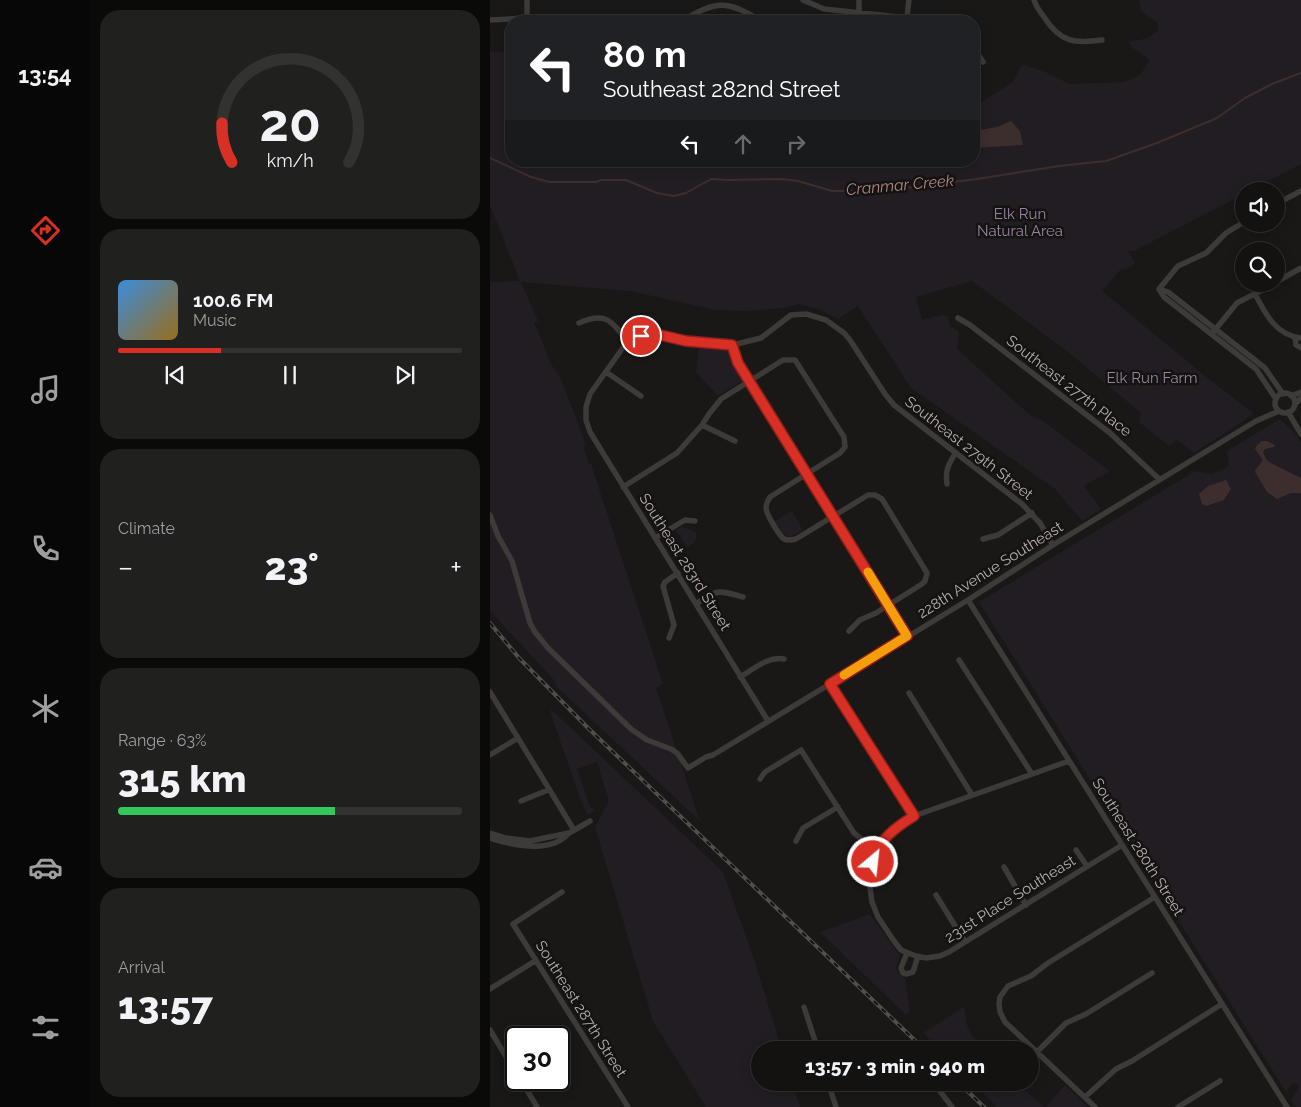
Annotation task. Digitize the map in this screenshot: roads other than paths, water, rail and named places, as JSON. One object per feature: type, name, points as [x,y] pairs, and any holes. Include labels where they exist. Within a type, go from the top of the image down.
[{"type":"street","points":[[527,0],[527,15]]},
{"type":"street","points":[[803,0],[824,9],[888,15]]},
{"type":"street","points":[[859,0],[859,12]]},
{"type":"street","points":[[907,15],[909,0]]},
{"type":"street","points":[[1034,0],[1051,28],[1064,38],[1079,42],[1102,40]]},
{"type":"street","points":[[691,15],[704,7],[720,4],[739,7],[752,15]]},
{"type":"street","points":[[490,20],[505,19]]},
{"type":"street","points":[[980,57],[983,62]]},
{"type":"street","points":[[1285,199],[1301,191]]},
{"type":"street","points":[[1159,289],[1178,266],[1206,252],[1226,233],[1235,228]]},
{"type":"street","points":[[1285,277],[1301,268]]},
{"type":"street","points":[[1159,289],[1168,292],[1268,371],[1283,394],[1291,396],[1301,392]]},
{"type":"street","points":[[1159,289],[1164,297],[1256,368],[1276,402],[1279,411],[1282,413],[1292,408],[1301,398]]},
{"type":"street","points":[[1211,334],[1237,303],[1259,292]]},
{"type":"street","points":[[1255,294],[1273,324],[1284,333],[1298,338],[1296,345],[1301,348]]},
{"type":"street","name":"Southeast 279th Street","points":[[732,345],[761,338],[792,315],[806,314],[826,320],[844,332],[894,406],[1022,504],[1032,513],[1053,545]]},
{"type":"street","points":[[579,323],[596,317],[606,319],[615,325],[627,342]]},
{"type":"street","name":"Southeast 277th Place","points":[[958,318],[970,325],[1110,432],[1160,479]]},
{"type":"street","points":[[641,396],[606,372],[627,342],[641,336],[656,334],[686,341],[732,345],[738,363],[907,636]]},
{"type":"street","points":[[623,487],[672,457],[702,425],[721,399],[784,360],[791,359],[797,363],[844,437],[845,447],[840,453],[774,493],[766,505],[767,514],[780,535],[787,540],[796,539],[868,495],[875,495],[882,499],[926,570],[926,578],[922,584],[888,606],[860,620],[849,631]]},
{"type":"street","name":"Southeast 283rd Street","points":[[606,372],[590,394],[586,407],[590,432],[768,721]]},
{"type":"street","points":[[1276,402],[1283,394]]},
{"type":"street","points":[[1291,396],[1292,408],[1299,432]]},
{"type":"street","name":"228th Avenue Southeast","points":[[1256,421],[1276,402]]},
{"type":"street","name":"228th Avenue Southeast","points":[[490,515],[498,536],[514,566],[530,623],[535,632],[548,648],[631,729],[647,740],[677,753],[688,768],[713,755],[968,600],[1053,545],[1256,421],[1279,411]]},
{"type":"street","points":[[702,425],[735,441]]},
{"type":"street","points":[[947,484],[947,467],[955,454]]},
{"type":"street","points":[[982,539],[998,535],[1032,513]]},
{"type":"street","points":[[655,538],[685,520],[695,520]]},
{"type":"street","points":[[669,638],[674,625],[663,586],[678,573]]},
{"type":"street","points":[[696,604],[716,592],[743,597]]},
{"type":"street","name":"Southeast 280th Street","points":[[968,600],[1287,1107]]},
{"type":"street","points":[[740,677],[769,659],[784,659]]},
{"type":"street","points":[[959,660],[1032,774]]},
{"type":"street","points":[[830,684],[914,816]]},
{"type":"street","points":[[490,692],[571,832]]},
{"type":"street","points":[[909,693],[972,795]]},
{"type":"street","points":[[490,755],[518,738]]},
{"type":"street","points":[[760,779],[765,772],[801,750],[854,833],[876,851]]},
{"type":"street","points":[[918,956],[913,972],[906,974],[901,969],[907,953],[894,941],[878,916],[872,902],[870,873],[876,851],[889,834],[914,816],[1069,761]]},
{"type":"street","points":[[522,801],[548,790]]},
{"type":"street","points":[[796,841],[803,828],[838,807]]},
{"type":"street","points":[[490,838],[507,844],[532,846],[564,839],[571,832],[590,821]]},
{"type":"street","points":[[490,833],[506,838],[530,841],[571,832]]},
{"type":"street","name":"231st Place Southeast","points":[[907,953],[926,958],[940,956],[949,952],[1122,845]]},
{"type":"street","points":[[1076,850],[1087,866]]},
{"type":"street","points":[[1004,868],[1026,904]]},
{"type":"street","name":"Southeast 287th Street","points":[[562,892],[513,924],[628,1107]]},
{"type":"street","points":[[936,895],[965,942]]},
{"type":"street","points":[[1027,1041],[1005,1022],[1000,1012],[1000,997],[1008,986],[1031,976],[1048,963],[1155,897]]},
{"type":"street","points":[[490,989],[535,960]]},
{"type":"street","points":[[1039,1050],[1066,1023],[1086,1014],[1152,973]]},
{"type":"street","points":[[1085,1097],[1116,1069],[1222,1004]]},
{"type":"street","points":[[804,1007],[815,1041]]},
{"type":"street","points":[[490,1030],[505,1055]]},
{"type":"street","points":[[1039,1052],[1095,1107]]},
{"type":"street","points":[[1178,1107],[1220,1081]]},
{"type":"street","points":[[528,1091],[537,1107]]},
{"type":"street","points":[[831,1091],[836,1107]]},
{"type":"street","points":[[939,1091],[952,1107]]},
{"type":"waterway","name":"Cranmar Creek","points":[[509,167],[531,177],[549,182],[626,180],[657,193],[674,196],[686,193],[711,179],[782,179],[798,181],[832,191],[857,191],[883,187],[904,188],[1106,161],[1157,143],[1217,118],[1245,98],[1272,84],[1301,73]]},
{"type":"waterway","name":"Cranmar Creek","points":[[490,158],[505,165]]},
{"type":"railway","points":[[490,623],[519,658],[589,729],[916,1041]]},
{"type":"railway","points":[[967,1091],[984,1107]]},
{"type":"park label","name":"Elk Run Natural Area","points":[[1020,222]]},
{"type":"park label","name":"Elk Run Farm","points":[[1152,378]]}]
